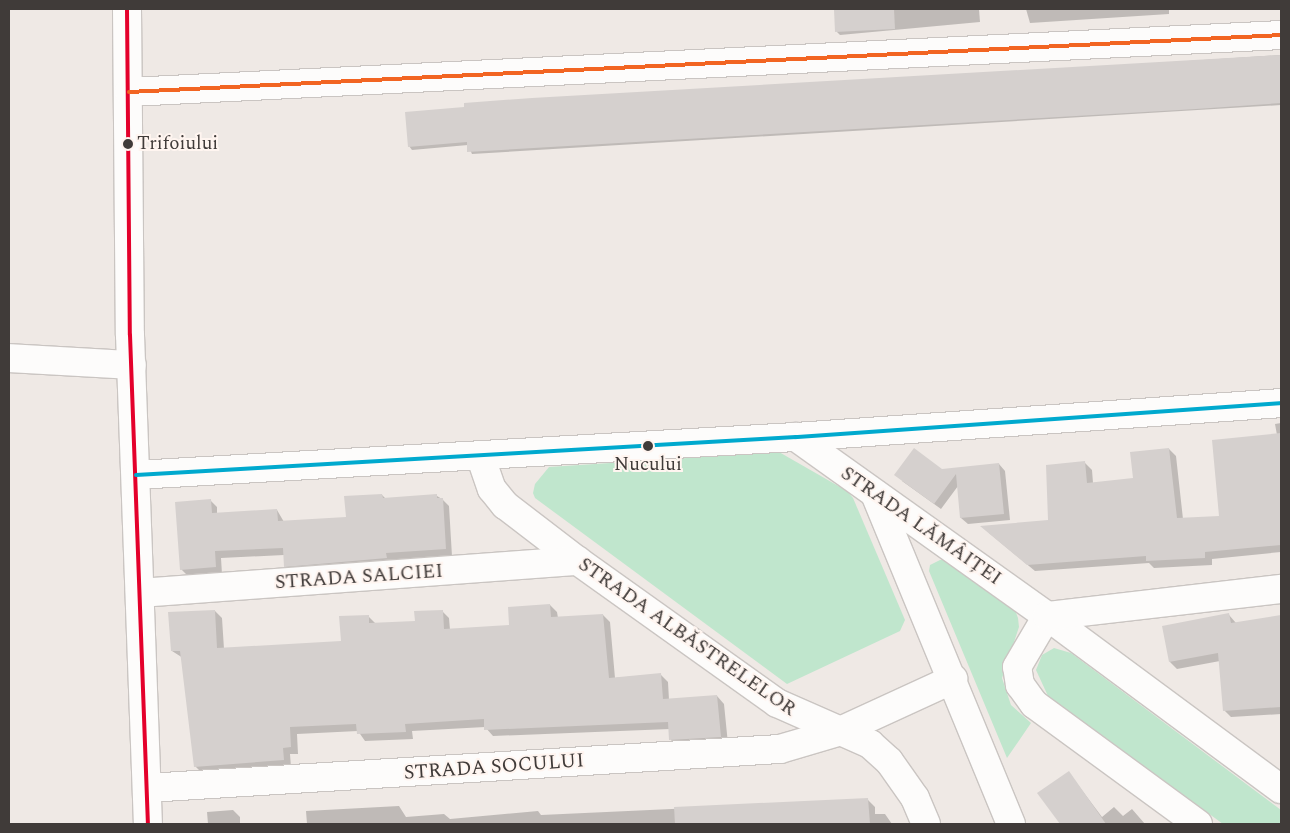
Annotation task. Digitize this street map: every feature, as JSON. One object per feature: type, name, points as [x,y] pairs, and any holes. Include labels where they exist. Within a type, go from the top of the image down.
[{"type":"street","points":[[126,9],[129,92],[132,365],[148,824]]},
{"type":"street","points":[[129,92],[1281,35]]},
{"type":"street","points":[[9,358],[132,365]]},
{"type":"street","points":[[136,475],[796,437],[1281,403]]},
{"type":"street","name":"STRADA LĂMÂIȚEI","points":[[796,437],[1047,616],[1281,789]]},
{"type":"street","name":"STRADA ALBĂSTRELELOR","points":[[480,455],[492,489],[505,505],[578,561],[777,703],[838,732],[870,744],[889,762],[914,798],[926,824]]},
{"type":"street","points":[[875,494],[1011,824]]},
{"type":"street","name":"STRADA SALCIEI","points":[[140,593],[578,561]]},
{"type":"street","points":[[1198,824],[1026,696],[1016,676],[1017,667],[1047,616],[1281,589]]},
{"type":"street","name":"STRADA SOCULUI","points":[[147,788],[780,749],[838,732],[953,680]]},
{"type":"green space","points":[[779,452],[847,491],[853,498],[905,620],[900,631],[787,684],[535,498],[533,493],[535,484],[549,467]]},
{"type":"green space","points":[[940,560],[947,560],[1015,610],[1018,618],[1019,627],[1002,678],[1011,705],[1031,723],[1007,758],[929,571],[930,565]]},
{"type":"green space","points":[[1054,648],[1071,653],[1281,810],[1281,824],[1223,824],[1048,696],[1036,670],[1042,655]]},
{"type":"building","points":[[834,9],[894,9],[895,29],[835,32]]},
{"type":"building","points":[[1281,55],[1281,103],[1196,109],[467,152],[467,142],[408,147],[405,112],[464,107],[464,103],[532,98]]},
{"type":"building","points":[[1281,433],[1281,545],[1205,552],[1205,558],[1146,561],[1146,556],[1027,565],[980,526],[1048,520],[1046,465],[1085,461],[1087,483],[1133,478],[1130,452],[1169,448],[1177,518],[1219,516],[1212,440]]},
{"type":"building","points":[[914,448],[942,469],[999,463],[1004,514],[960,518],[956,474],[934,504],[894,475]]},
{"type":"building","points":[[382,494],[383,498],[437,494],[437,498],[443,498],[446,549],[386,553],[387,558],[284,567],[283,548],[215,551],[216,567],[180,570],[175,502],[211,499],[212,513],[277,509],[278,521],[346,517],[344,496]]},
{"type":"building","points":[[550,604],[551,617],[603,614],[609,678],[661,673],[663,699],[717,695],[721,737],[669,740],[668,722],[484,730],[484,719],[405,724],[406,732],[357,734],[356,724],[290,727],[291,747],[283,748],[284,760],[194,767],[180,651],[171,651],[168,612],[215,610],[217,648],[341,641],[339,616],[369,615],[369,623],[415,621],[414,611],[443,610],[444,629],[509,625],[508,607]]},
{"type":"building","points":[[1229,613],[1231,623],[1281,615],[1281,707],[1223,711],[1218,653],[1169,662],[1162,626]]},
{"type":"building","points":[[1069,771],[1106,824],[1060,824],[1037,793]]},
{"type":"building","points":[[868,798],[870,824],[675,824],[674,807]]},
{"type":"transit line","points":[[127,9],[130,335],[148,824]]},
{"type":"transit line","points":[[129,92],[1281,35]]},
{"type":"transit line","points":[[136,475],[796,437],[1281,403]]},
{"type":"place","name":"Trifoiului","points":[[128,144]]},
{"type":"place","name":"Nucului","points":[[648,446]]}]
